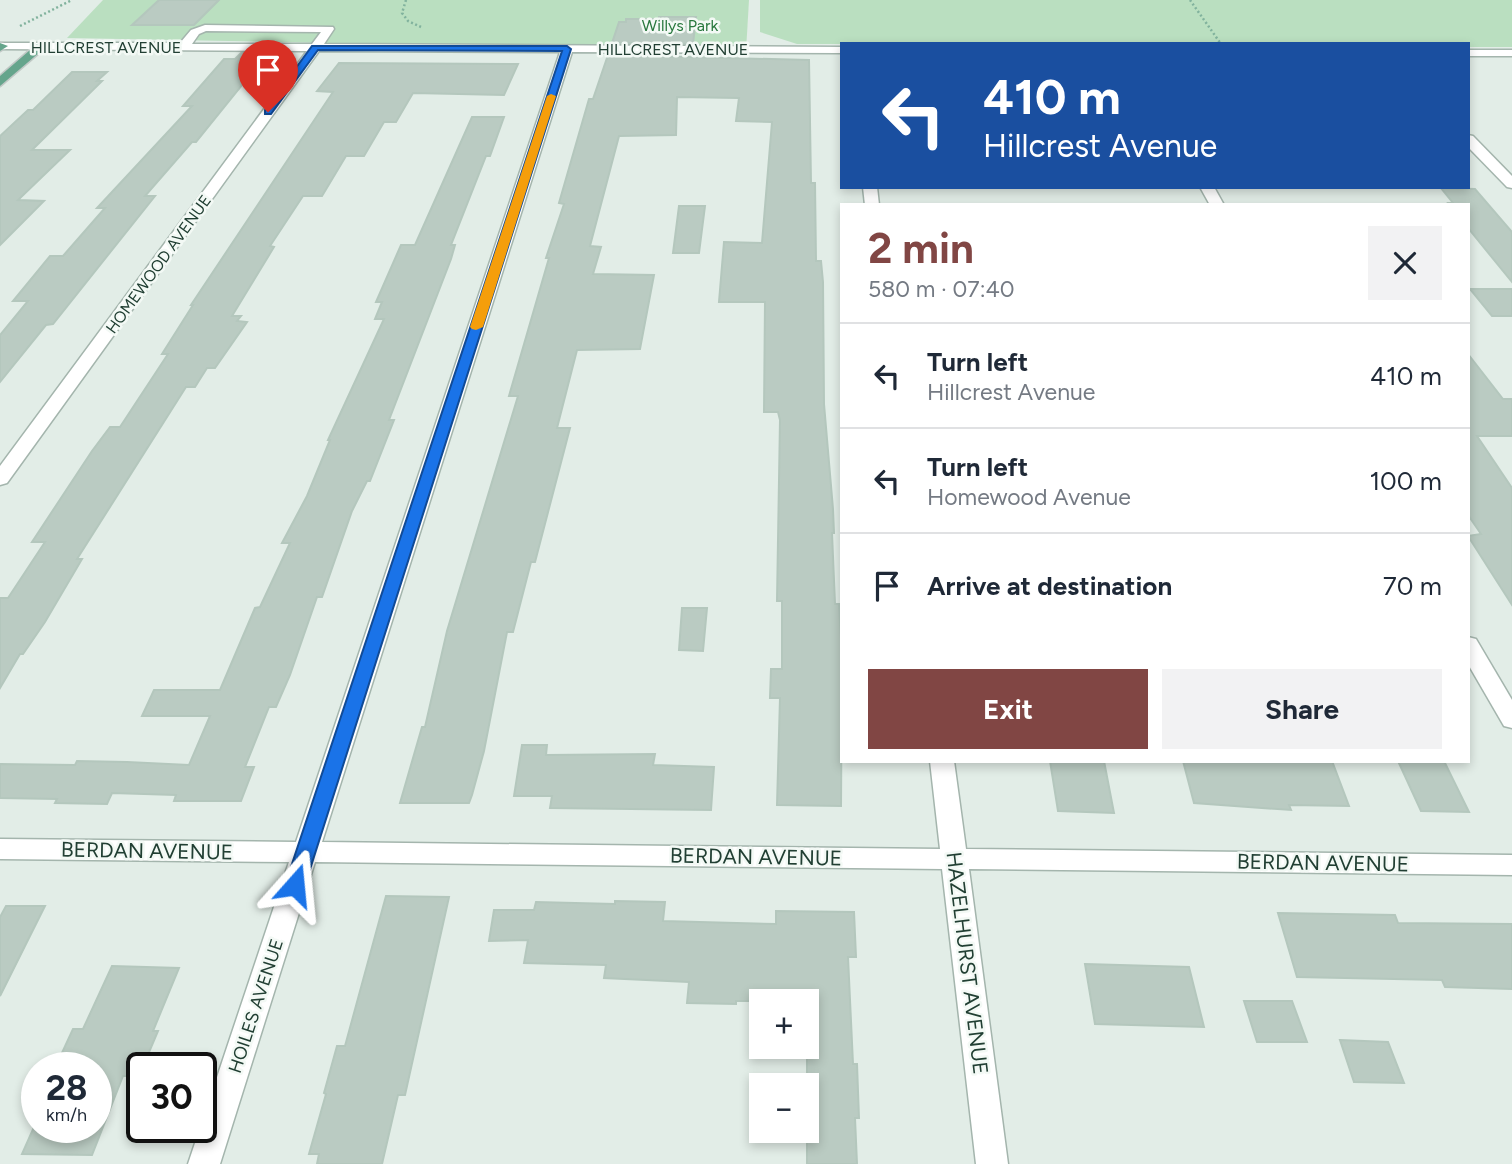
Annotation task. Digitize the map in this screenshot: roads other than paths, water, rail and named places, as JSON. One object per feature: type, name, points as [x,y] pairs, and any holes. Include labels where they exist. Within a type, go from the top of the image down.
[{"type":"main road","points":[[0,82],[41,46]]},
{"type":"street","points":[[183,47],[195,32],[205,28],[329,29],[315,48]]},
{"type":"street","name":"HILLCREST AVENUE","points":[[1,47],[840,50]]},
{"type":"street","name":"HOMEWOOD AVENUE","points":[[0,480],[315,48]]},
{"type":"street","name":"HOILES AVENUE","points":[[204,1164],[567,49]]},
{"type":"street","points":[[1470,53],[1512,53]]},
{"type":"street","points":[[1470,141],[1512,184]]},
{"type":"street","points":[[1470,647],[1512,720]]},
{"type":"street","name":"HAZELHURST AVENUE","points":[[942,763],[992,1164]]},
{"type":"street","name":"BERDAN AVENUE","points":[[0,849],[1512,865]]},
{"type":"park label","name":"Willys Park","points":[[680,25]]}]
